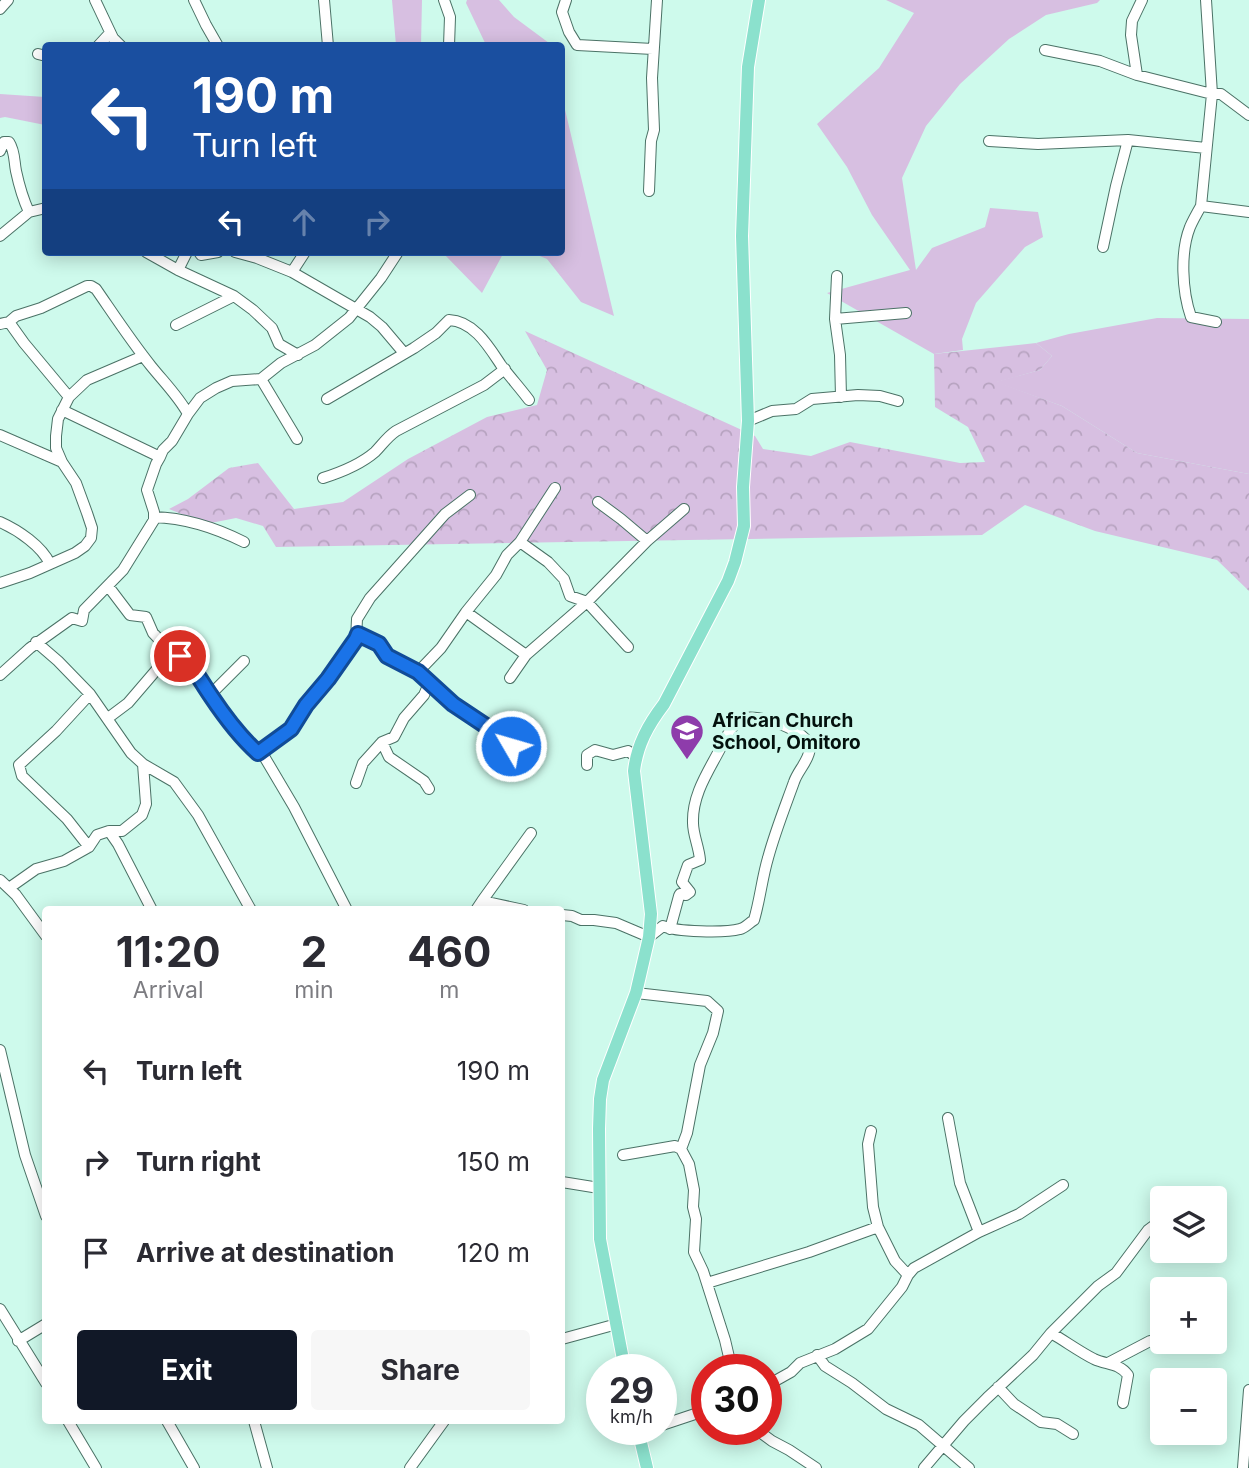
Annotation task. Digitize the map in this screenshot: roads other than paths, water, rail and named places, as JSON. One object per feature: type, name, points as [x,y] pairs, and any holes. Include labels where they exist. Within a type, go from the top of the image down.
[{"type":"main road","points":[[622,1354],[600,1239],[598,1129],[603,1080],[636,993],[649,937],[651,914],[634,771],[635,756],[651,721],[664,704],[728,580],[744,526],[743,487],[748,421],[742,236],[748,66],[759,0]]},
{"type":"main road","points":[[643,1445],[647,1468]]},
{"type":"street","points":[[0,9],[8,0]]},
{"type":"street","points":[[95,0],[110,33],[118,42]]},
{"type":"street","points":[[194,0],[216,42]]},
{"type":"street","points":[[324,0],[328,42]]},
{"type":"street","points":[[444,0],[450,18],[449,42]]},
{"type":"street","points":[[566,0],[562,12],[577,45],[653,49]]},
{"type":"street","points":[[649,191],[654,130],[653,49],[657,0]]},
{"type":"street","points":[[1137,75],[1131,35],[1132,21],[1142,0]]},
{"type":"street","points":[[1206,0],[1212,94],[1201,206],[1186,242],[1185,298],[1191,317],[1216,322]]},
{"type":"street","points":[[102,42],[110,33]]},
{"type":"street","points":[[1045,50],[1100,61],[1137,75],[1221,94],[1249,115]]},
{"type":"street","points":[[989,141],[1038,144],[1128,140],[1206,148]]},
{"type":"street","points":[[1103,247],[1128,140]]},
{"type":"street","points":[[0,151],[4,142],[9,142],[13,148],[18,183],[29,212]]},
{"type":"street","points":[[1201,206],[1249,212]]},
{"type":"street","points":[[0,236],[29,212],[42,209]]},
{"type":"street","points":[[153,256],[234,296],[272,328],[279,345],[298,355]]},
{"type":"street","points":[[178,270],[185,256]]},
{"type":"street","points":[[250,256],[292,272],[370,317],[404,353]]},
{"type":"street","points":[[292,272],[302,256]]},
{"type":"street","points":[[0,675],[36,642],[72,618],[82,621],[84,610],[122,569],[151,527],[154,517],[147,490],[156,464],[163,450],[172,441],[186,409],[207,393],[232,381],[261,379],[281,363],[315,345],[356,309],[395,256]]},
{"type":"street","points":[[838,276],[835,319],[840,355],[841,397]]},
{"type":"street","points":[[69,397],[4,323],[91,286],[96,289],[143,356],[186,409]]},
{"type":"street","points":[[176,325],[234,296]]},
{"type":"street","points":[[835,319],[906,313]]},
{"type":"street","points":[[327,400],[414,348],[449,320],[461,323],[486,342],[529,400]]},
{"type":"street","points":[[0,583],[75,554],[91,538],[92,528],[76,483],[56,448],[58,419],[69,397],[87,380],[143,356]]},
{"type":"street","points":[[323,478],[360,464],[396,431],[484,385],[505,369]]},
{"type":"street","points":[[261,379],[297,439]]},
{"type":"street","points":[[748,421],[772,411],[796,409],[812,399],[858,395],[880,396],[898,401]]},
{"type":"street","points":[[62,410],[160,457]]},
{"type":"street","points":[[0,435],[62,462]]},
{"type":"street","points":[[418,672],[441,648],[496,575],[506,555],[520,542],[555,488]]},
{"type":"street","points":[[258,753],[291,729],[306,705],[328,679],[356,639],[358,620],[370,598],[445,514],[470,495]]},
{"type":"street","points":[[598,502],[646,541]]},
{"type":"street","points":[[510,678],[526,655],[587,602],[646,541],[684,509]]},
{"type":"street","points":[[154,517],[207,526],[244,542]]},
{"type":"street","points":[[0,522],[37,546],[50,564]]},
{"type":"street","points":[[520,542],[548,562],[564,579],[570,596],[587,602],[628,647]]},
{"type":"street","points":[[108,586],[130,615],[146,617],[153,633],[174,655],[182,657],[200,677],[242,739],[265,758],[288,796],[345,906]]},
{"type":"street","points":[[466,612],[526,655]]},
{"type":"street","points":[[358,634],[379,644],[387,656],[418,672],[453,704],[511,746]]},
{"type":"street","points":[[36,642],[90,695],[131,753],[143,764],[174,782],[198,815],[249,906]]},
{"type":"street","points":[[108,718],[128,702],[158,668],[174,655]]},
{"type":"street","points":[[210,695],[244,660]]},
{"type":"street","points":[[356,783],[363,763],[382,742],[394,737],[404,718],[424,695],[430,681]]},
{"type":"street","points":[[89,847],[67,819],[22,776],[19,765],[90,695]]},
{"type":"street","points":[[565,915],[582,920],[616,923],[649,937],[663,926],[670,929],[685,931],[742,929],[754,920],[783,808],[810,750],[809,742],[804,736],[774,722],[748,716],[739,720],[729,733],[702,781],[693,822],[700,860],[688,865],[682,882],[690,892],[679,895],[670,929]]},
{"type":"street","points":[[382,742],[389,757],[424,781],[429,789]]},
{"type":"street","points":[[587,765],[587,755],[595,750],[613,755],[628,751],[635,756]]},
{"type":"street","points":[[42,930],[30,912],[4,884],[36,869],[64,861],[89,847],[97,835],[122,831],[142,815],[146,804],[143,764]]},
{"type":"street","points":[[143,777],[155,771]]},
{"type":"street","points":[[109,831],[150,906]]},
{"type":"street","points":[[479,906],[531,833]]},
{"type":"street","points":[[636,993],[707,1001],[718,1012],[700,1065],[687,1133],[681,1149]]},
{"type":"street","points":[[0,1050],[25,1155],[42,1194]]},
{"type":"street","points":[[948,1118],[960,1183],[979,1232]]},
{"type":"street","points":[[871,1131],[868,1144],[872,1177],[871,1199],[878,1227],[895,1261],[908,1275]]},
{"type":"street","points":[[623,1155],[675,1146],[681,1149],[689,1164],[696,1219],[694,1252],[707,1283],[728,1354]]},
{"type":"street","points":[[565,1182],[598,1188]]},
{"type":"street","points":[[782,1377],[800,1363],[835,1349],[868,1329],[914,1268],[979,1232],[1019,1214],[1063,1185]]},
{"type":"street","points":[[707,1283],[809,1252],[878,1227]]},
{"type":"street","points":[[924,1468],[964,1421],[1098,1286],[1116,1273],[1150,1228]]},
{"type":"street","points":[[0,1309],[42,1377]]},
{"type":"street","points":[[565,1338],[617,1324]]},
{"type":"street","points":[[18,1340],[42,1326]]},
{"type":"street","points":[[1051,1333],[1094,1359],[1120,1367],[1128,1376],[1123,1403]]},
{"type":"street","points":[[1108,1363],[1150,1341]]},
{"type":"street","points":[[817,1355],[825,1366],[886,1409],[919,1425],[969,1468]]},
{"type":"street","points":[[998,1387],[1014,1404],[1041,1422],[1057,1424],[1073,1434]]},
{"type":"street","points":[[1243,1468],[1249,1390]]},
{"type":"street","points":[[70,1424],[96,1468]]},
{"type":"street","points":[[169,1424],[194,1468]]},
{"type":"street","points":[[255,1424],[267,1468]]},
{"type":"street","points":[[410,1468],[442,1424]]},
{"type":"street","points":[[780,1445],[816,1468]]},
{"type":"place","name":"African Church School, Omitoro","points":[[687,761]]}]
